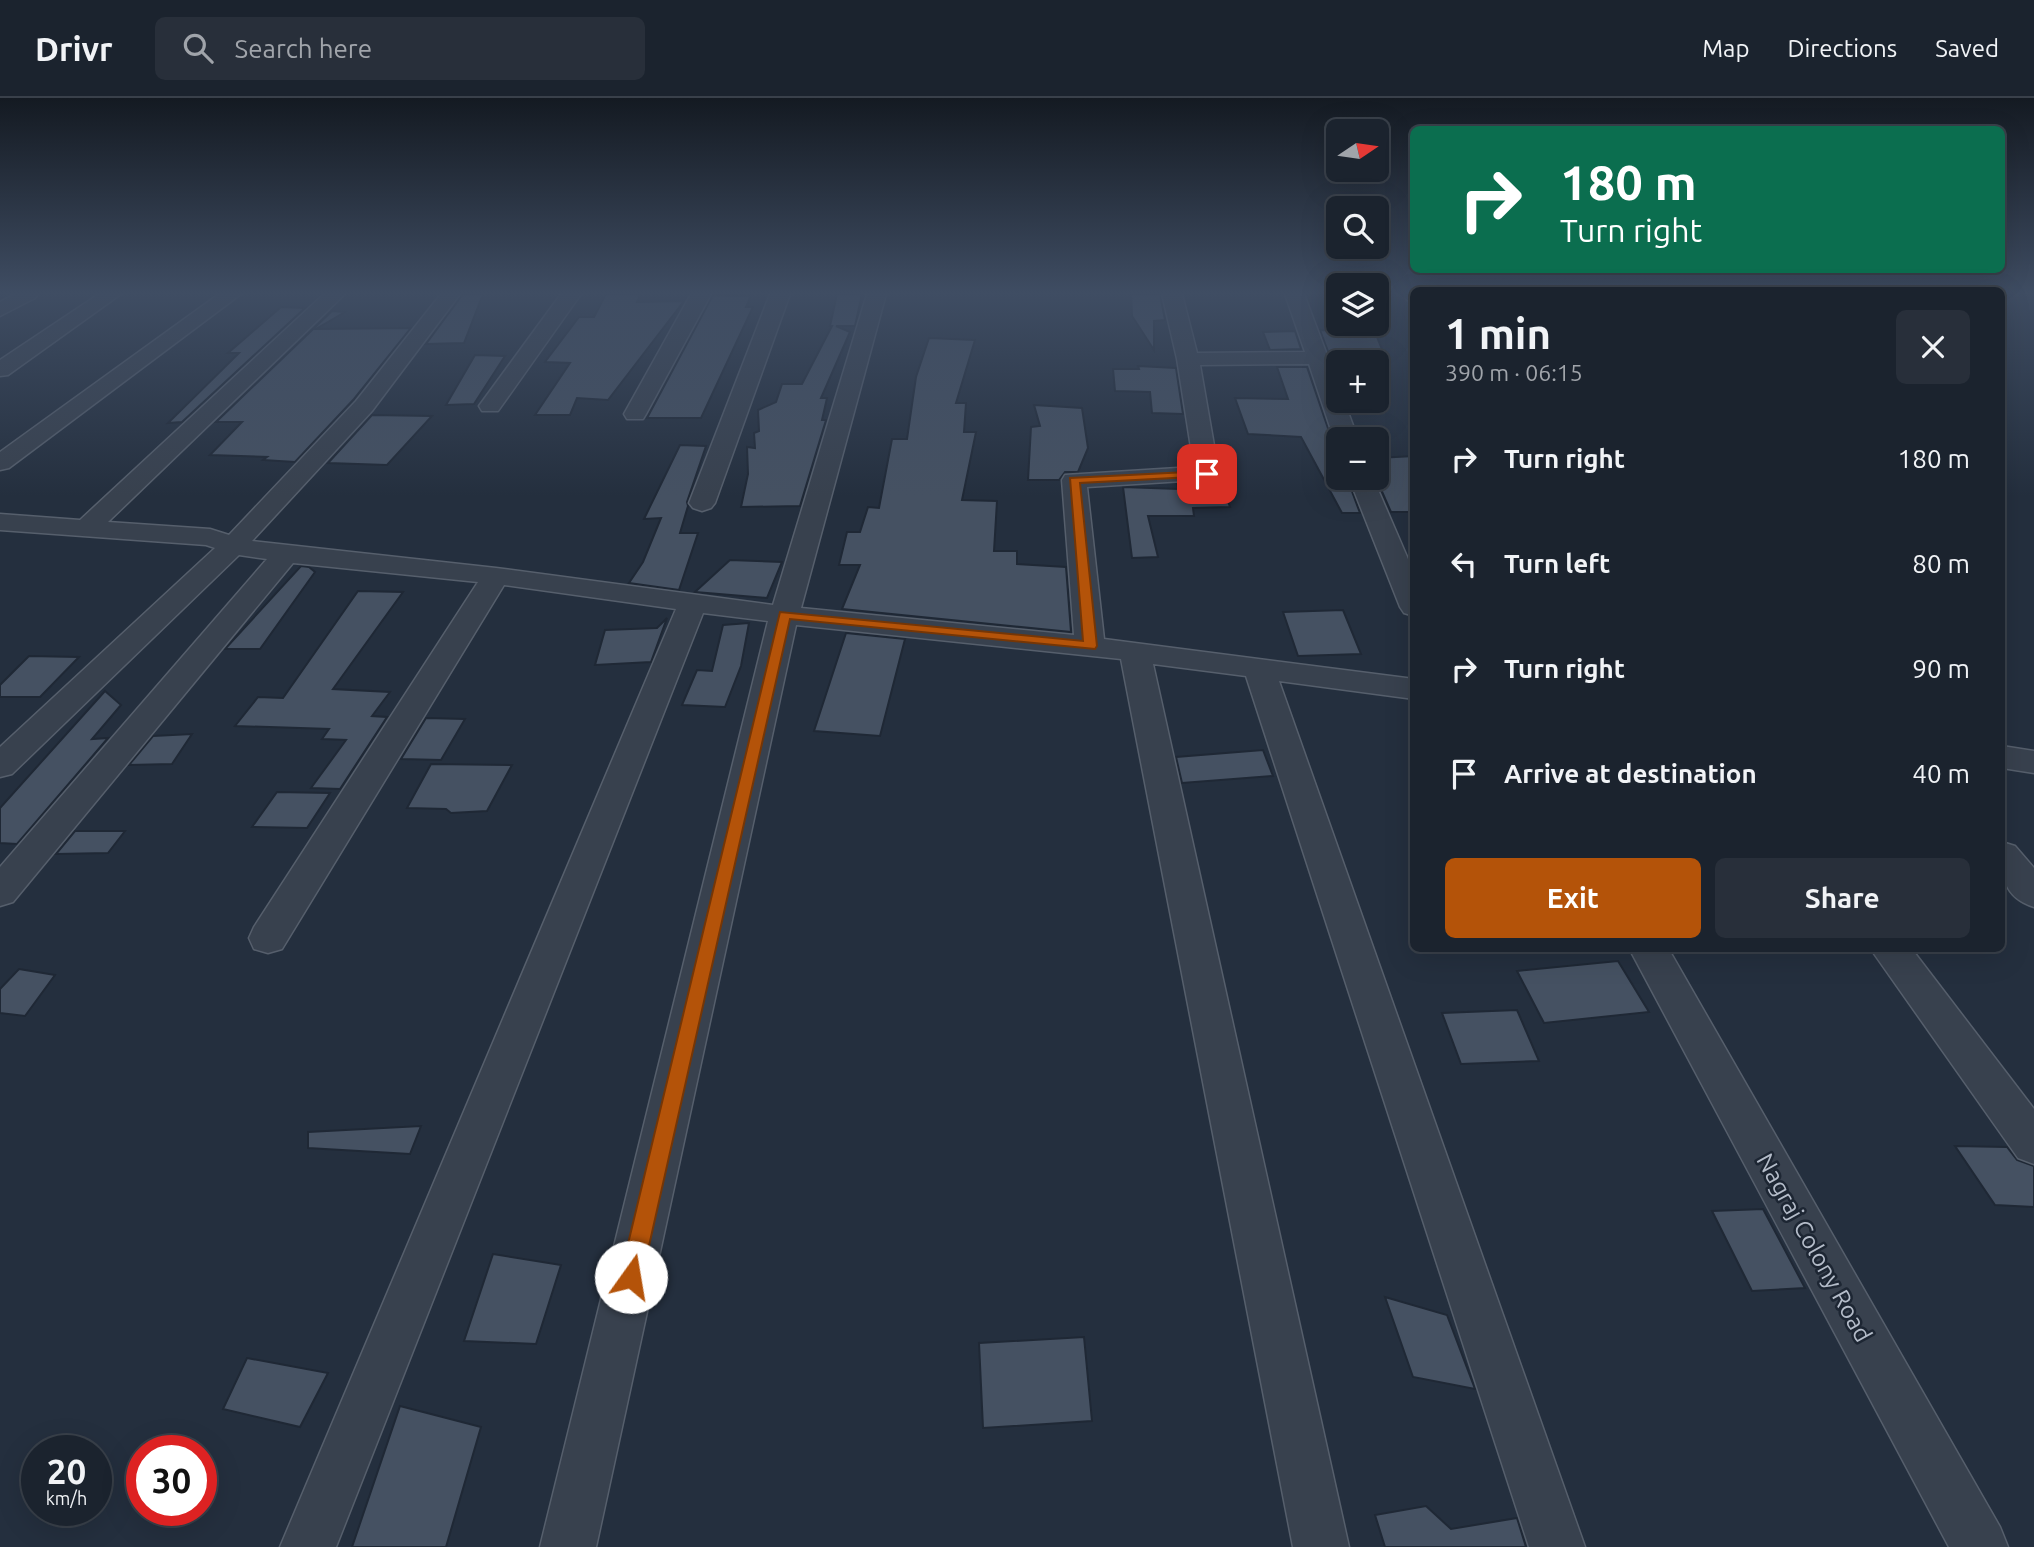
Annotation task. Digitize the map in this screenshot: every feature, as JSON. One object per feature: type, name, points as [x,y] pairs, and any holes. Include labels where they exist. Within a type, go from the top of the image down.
[{"type":"street","points":[[6,380],[28,362]]},
{"type":"street","points":[[0,463],[139,362]]},
{"type":"street","points":[[86,528],[263,362]]},
{"type":"street","points":[[0,766],[233,547],[364,407],[399,362]]},
{"type":"street","points":[[490,406],[522,362]]},
{"type":"street","points":[[635,414],[664,362]]},
{"type":"street","points":[[702,503],[755,362]]},
{"type":"street","points":[[568,1547],[785,615],[858,362]]},
{"type":"street","points":[[1090,646],[1074,480],[1207,474],[1188,362]]},
{"type":"street","points":[[1319,362],[1342,427]]},
{"type":"street","points":[[1366,490],[1410,597]]},
{"type":"street","points":[[0,522],[210,537],[233,547],[286,554],[496,576],[785,615],[1090,646],[1410,688]]},
{"type":"street","points":[[0,892],[286,554]]},
{"type":"street","points":[[268,938],[496,576]]},
{"type":"street","points":[[308,1547],[693,602]]},
{"type":"street","points":[[1135,652],[1321,1547]]},
{"type":"street","points":[[1259,668],[1557,1547]]},
{"type":"street","points":[[2005,757],[2034,762]]},
{"type":"street","points":[[2005,859],[2034,893]]},
{"type":"street","name":"Nagraj Colony Road","points":[[1650,952],[1980,1547]]},
{"type":"street","points":[[1892,952],[2034,1144]]},
{"type":"building","points":[[230,362],[247,362],[182,422],[168,423]]},
{"type":"building","points":[[279,362],[384,362],[354,399],[295,462],[263,460],[267,457],[210,455],[242,422],[216,422]]},
{"type":"building","points":[[471,362],[501,362],[474,404],[446,405]]},
{"type":"building","points":[[545,362],[637,362],[608,400],[577,398],[570,415],[535,415],[570,363]]},
{"type":"building","points":[[677,362],[727,362],[701,418],[647,418]]},
{"type":"building","points":[[814,362],[837,362],[821,398],[827,398],[822,420],[826,420],[800,506],[741,507],[748,474],[747,447],[755,448],[754,433],[759,431],[758,410],[776,402],[782,384],[802,384]]},
{"type":"building","points":[[921,362],[968,362],[956,403],[966,403],[964,432],[976,432],[962,500],[997,501],[994,551],[1017,551],[1017,564],[1066,567],[1071,632],[842,609],[860,565],[839,565],[847,532],[860,532],[868,507],[879,508],[892,439],[907,439],[916,377]]},
{"type":"building","points":[[1138,366],[1176,368],[1183,414],[1152,413],[1150,392],[1115,391],[1113,369],[1139,369]]},
{"type":"building","points":[[1277,367],[1307,367],[1328,427],[1326,483],[1301,437],[1248,434],[1235,398],[1288,399]]},
{"type":"building","points":[[1034,405],[1082,408],[1088,448],[1078,472],[1065,472],[1059,480],[1028,480],[1031,427],[1040,426]]},
{"type":"building","points":[[372,415],[432,416],[387,465],[328,463]]},
{"type":"building","points":[[680,445],[706,446],[687,502],[680,533],[698,533],[679,590],[629,583],[643,562],[661,518],[644,519]]},
{"type":"building","points":[[1410,456],[1410,512],[1391,512],[1381,490],[1389,490],[1389,457]]},
{"type":"building","points":[[1221,480],[1230,507],[1193,508],[1194,516],[1148,516],[1158,557],[1132,558],[1123,487],[1178,489],[1177,484]]},
{"type":"building","points":[[1330,490],[1351,490],[1360,513],[1342,513]]},
{"type":"building","points":[[730,560],[782,562],[767,598],[695,592]]},
{"type":"building","points":[[301,566],[309,567],[315,572],[260,649],[225,649]]},
{"type":"building","points":[[358,591],[403,592],[333,689],[390,692],[372,716],[387,717],[340,789],[311,788],[346,740],[322,739],[329,729],[235,726],[258,697],[283,698]]},
{"type":"building","points":[[1343,610],[1361,654],[1298,656],[1283,612]]},
{"type":"building","points":[[667,618],[651,662],[595,665],[605,630],[657,628]]},
{"type":"building","points":[[749,623],[741,666],[725,707],[682,705],[697,670],[712,671],[723,625]]},
{"type":"building","points":[[846,633],[905,639],[880,736],[814,731]]},
{"type":"building","points":[[29,656],[79,657],[40,697],[0,697],[0,685]]},
{"type":"building","points":[[105,691],[121,705],[92,739],[108,738],[17,844],[0,843],[0,808]]},
{"type":"building","points":[[426,718],[465,719],[441,760],[401,759]]},
{"type":"building","points":[[192,734],[172,764],[129,765],[153,736]]},
{"type":"building","points":[[1263,750],[1273,776],[1182,783],[1176,757]]},
{"type":"building","points":[[431,764],[512,765],[487,811],[451,813],[446,809],[407,808]]},
{"type":"building","points":[[277,792],[330,793],[307,828],[252,827]]},
{"type":"building","points":[[75,831],[125,831],[108,853],[56,854]]},
{"type":"building","points":[[1618,961],[1649,1012],[1544,1023],[1517,971]]},
{"type":"building","points":[[19,969],[55,975],[25,1016],[0,1013],[0,989]]},
{"type":"building","points":[[1517,1010],[1539,1061],[1461,1064],[1442,1013]]},
{"type":"building","points":[[421,1126],[410,1154],[308,1148],[308,1132]]},
{"type":"building","points":[[1955,1146],[2007,1147],[2017,1160],[2034,1166],[2034,1207],[1995,1205]]},
{"type":"building","points":[[1763,1209],[1805,1288],[1752,1291],[1712,1211]]},
{"type":"building","points":[[493,1254],[561,1265],[536,1344],[464,1341]]},
{"type":"building","points":[[1385,1297],[1447,1315],[1475,1389],[1413,1377]]},
{"type":"building","points":[[1084,1337],[1092,1421],[983,1428],[979,1343]]},
{"type":"building","points":[[247,1358],[328,1373],[300,1427],[223,1409]]},
{"type":"building","points":[[400,1406],[481,1427],[446,1547],[352,1547]]},
{"type":"building","points":[[1426,1506],[1451,1529],[1517,1518],[1526,1547],[1385,1547],[1375,1515]]},
{"type":"route","points":[[631,1277],[785,615],[1090,646],[1074,480],[1207,474]]}]
